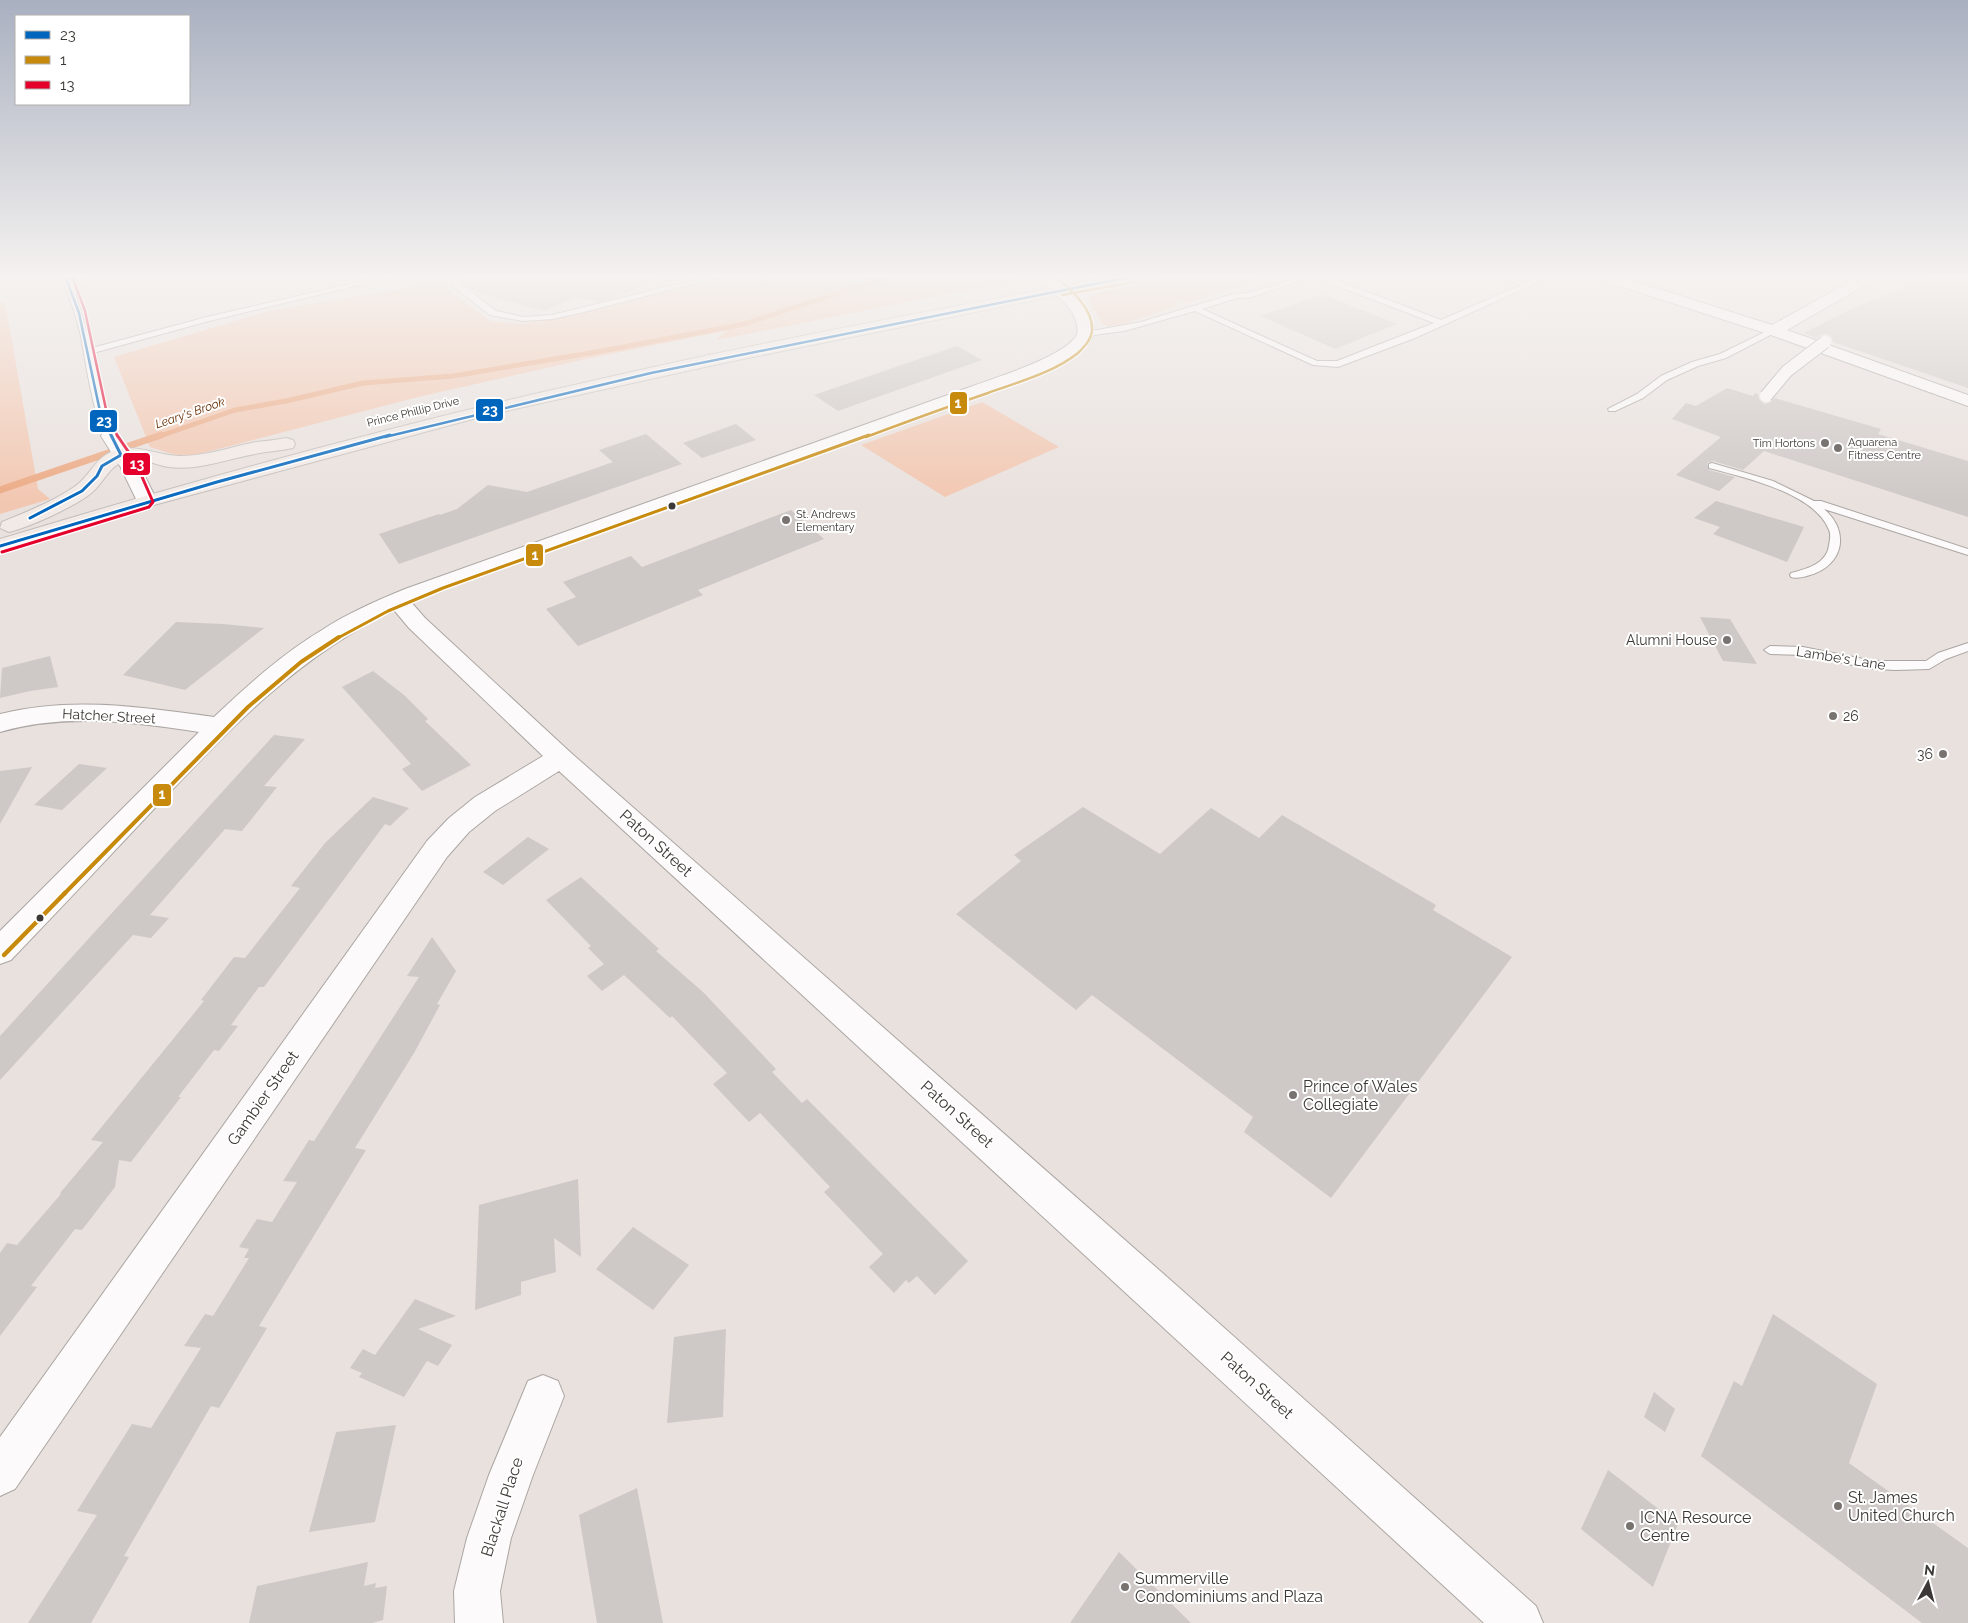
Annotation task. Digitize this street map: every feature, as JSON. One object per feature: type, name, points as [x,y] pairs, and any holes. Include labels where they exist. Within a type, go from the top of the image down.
[{"type":"main road","name":"Prince Phillip Drive","points":[[604,367],[681,352]]},
{"type":"main road","name":"Prince Phillip Drive","points":[[4,527],[577,389],[745,352]]},
{"type":"main road","name":"Prince Phillip Drive","points":[[0,546],[286,444],[305,439]]},
{"type":"main road","points":[[4,527],[39,514],[82,491],[98,476],[102,466],[121,455],[141,454],[168,461],[181,462],[215,458],[255,448],[286,444]]},
{"type":"street","points":[[0,950],[219,726],[283,669],[310,648],[358,619],[398,601],[507,558],[1036,368],[1071,352]]},
{"type":"street","points":[[1766,396],[1787,371],[1812,352]]},
{"type":"street","points":[[1831,352],[1968,401]]},
{"type":"street","points":[[110,436],[130,466],[144,494]]},
{"type":"street","name":"Paton Street","points":[[398,601],[417,623],[561,758],[1154,1291],[1519,1623]]},
{"type":"street","name":"Hatcher Street","points":[[0,723],[35,715],[75,713],[142,716],[219,726]]},
{"type":"street","name":"Gambier Street","points":[[0,1474],[437,849],[459,825],[485,804],[561,758]]},
{"type":"street","name":"Blackall Place","points":[[479,1623],[477,1591],[489,1538],[511,1475],[543,1396]]},
{"type":"lane","points":[[88,352],[96,399],[110,436]]},
{"type":"lane","points":[[1289,352],[1307,360],[1326,364],[1347,361],[1370,352]]},
{"type":"lane","points":[[1612,409],[1640,396],[1664,378],[1695,364],[1732,352]]},
{"type":"lane","points":[[1712,466],[1729,469],[1794,492],[1826,515],[1834,528],[1837,541],[1833,553],[1813,572],[1795,575]]},
{"type":"lane","points":[[1809,501],[1968,552]]},
{"type":"lane","name":"Lambe's Lane","points":[[1770,650],[1803,651],[1873,665],[1896,666],[1929,665],[1942,656],[1968,647]]},
{"type":"shaded area","points":[[0,352],[14,352],[38,489],[50,499],[0,514]]},
{"type":"shaded area","points":[[132,352],[622,352],[418,397],[195,455],[176,455],[150,447],[114,357]]},
{"type":"shaded area","points":[[982,402],[1059,447],[945,497],[861,445]]},
{"type":"building","points":[[940,352],[967,352],[982,360],[838,411],[814,395]]},
{"type":"building","points":[[1862,352],[1968,352],[1968,388]]},
{"type":"building","name":"Aquarena Fitness Centre","points":[[1727,388],[1753,396],[1755,393],[1758,394],[1759,399],[1764,404],[1769,403],[1775,398],[1881,429],[1878,434],[1968,461],[1968,517],[1764,451],[1743,470],[1713,461],[1707,463],[1709,470],[1735,477],[1719,491],[1676,475],[1721,437],[1672,419],[1686,403],[1696,406]]},
{"type":"building","points":[[736,424],[756,440],[702,458],[683,443]]},
{"type":"building","points":[[646,434],[682,464],[399,564],[379,534],[457,509],[488,485],[527,492],[613,462],[599,450]]},
{"type":"building","points":[[1716,501],[1804,527],[1787,562],[1713,534],[1720,527],[1694,518]]},
{"type":"building","points":[[791,510],[824,539],[698,590],[703,595],[578,646],[546,609],[576,597],[563,582],[631,556],[642,567]]},
{"type":"building","name":"Alumni House","points":[[1700,617],[1730,619],[1757,664],[1723,661]]},
{"type":"building","points":[[176,622],[264,628],[185,690],[123,675]]},
{"type":"building","points":[[50,656],[58,687],[0,698],[2,668]]},
{"type":"building","points":[[373,671],[404,695],[428,719],[425,721],[471,765],[422,791],[402,769],[411,764],[342,687]]},
{"type":"building","points":[[274,735],[305,739],[264,786],[277,787],[242,831],[225,829],[150,915],[169,918],[151,938],[133,935],[0,1080],[0,1036]]},
{"type":"building","points":[[79,764],[107,768],[62,810],[34,805]]},
{"type":"building","points":[[32,767],[0,824],[0,771]]},
{"type":"building","points":[[373,797],[409,808],[390,826],[385,824],[264,987],[259,987],[231,1025],[238,1026],[219,1051],[214,1050],[131,1162],[119,1160],[115,1187],[82,1230],[75,1229],[31,1286],[37,1287],[0,1336],[0,1253],[7,1243],[17,1245],[61,1194],[103,1142],[91,1140],[204,1001],[201,1000],[234,957],[245,958],[300,888],[291,886],[325,843]]},
{"type":"building","points":[[1083,807],[1160,854],[1211,808],[1259,838],[1282,815],[1436,905],[1433,910],[1512,957],[1331,1198],[1244,1132],[1253,1117],[1092,995],[1076,1010],[956,914],[1021,861],[1014,855]]},
{"type":"building","points":[[528,837],[549,849],[503,885],[483,872]]},
{"type":"building","points":[[581,877],[659,949],[656,951],[703,992],[776,1069],[772,1072],[802,1103],[807,1099],[968,1261],[935,1295],[917,1276],[909,1283],[906,1280],[894,1293],[869,1267],[883,1254],[824,1192],[830,1187],[760,1113],[749,1122],[713,1084],[727,1073],[672,1016],[670,1018],[624,975],[602,991],[587,976],[604,964],[588,948],[591,946],[546,900]]},
{"type":"building","points":[[432,937],[456,971],[437,1004],[440,1005],[414,1053],[355,1148],[366,1150],[259,1326],[267,1328],[219,1408],[211,1406],[124,1556],[129,1557],[91,1623],[28,1623],[97,1515],[77,1511],[132,1424],[151,1428],[201,1348],[184,1346],[205,1314],[213,1316],[249,1258],[244,1258],[249,1249],[239,1247],[257,1219],[272,1222],[297,1182],[283,1181],[309,1140],[314,1141],[419,977],[407,976]]},
{"type":"building","points":[[578,1179],[581,1257],[554,1238],[556,1272],[521,1282],[521,1295],[475,1310],[479,1205]]},
{"type":"building","points":[[633,1227],[689,1265],[653,1310],[596,1269]]},
{"type":"building","points":[[415,1299],[456,1316],[418,1329],[452,1345],[438,1366],[427,1361],[404,1397],[359,1377],[362,1373],[350,1368],[363,1349],[375,1355]]},
{"type":"building","name":"St. James United Church","points":[[1773,1314],[1877,1384],[1849,1463],[1968,1548],[1968,1623],[1922,1623],[1701,1456],[1734,1381],[1742,1386]]},
{"type":"building","points":[[726,1329],[723,1417],[667,1423],[674,1337]]},
{"type":"building","points":[[1654,1392],[1675,1409],[1665,1432],[1644,1417]]},
{"type":"building","points":[[396,1425],[375,1522],[309,1532],[336,1432]]},
{"type":"building","name":"ICNA Resource Centre","points":[[1608,1470],[1678,1524],[1653,1587],[1581,1529]]},
{"type":"building","points":[[637,1488],[663,1623],[597,1623],[579,1515]]},
{"type":"building","name":"Summerville Condominiums and Plaza","points":[[1119,1552],[1191,1623],[1070,1623]]},
{"type":"building","points":[[368,1562],[364,1586],[376,1583],[375,1588],[387,1586],[383,1620],[372,1623],[249,1623],[257,1586]]},
{"type":"waterway","name":"Leary's Brook","points":[[157,437],[235,410],[286,401],[363,383],[453,376],[598,352]]},
{"type":"waterway","name":"Leary's Brook","points":[[0,490],[161,435]]},
{"type":"transit line","name":"23","points":[[30,518],[82,491],[97,476],[102,466],[121,455],[101,416],[87,352]]},
{"type":"transit line","name":"13","points":[[2,552],[149,507],[153,502],[136,463],[115,433],[107,414],[94,352]]},
{"type":"transit line","name":"23","points":[[0,546],[290,462],[436,423],[583,388],[751,352]]},
{"type":"transit line","name":"1","points":[[4,955],[248,707],[290,671],[324,646],[349,631],[375,617],[443,588],[1027,379],[1063,362],[1078,352]]},
{"type":"place","name":"Tim Hortons","points":[[1825,443]]},
{"type":"place","name":"Aquarena Fitness Centre","points":[[1838,448]]},
{"type":"place","name":"St. Andrews Elementary","points":[[786,520]]},
{"type":"place","name":"Alumni House","points":[[1727,640]]},
{"type":"place","name":"26","points":[[1833,716]]},
{"type":"place","name":"36","points":[[1943,754]]},
{"type":"place","name":"Prince of Wales Collegiate","points":[[1293,1095]]},
{"type":"place","name":"St. James United Church","points":[[1838,1506]]},
{"type":"place","name":"ICNA Resource Centre","points":[[1630,1526]]},
{"type":"place","name":"Summerville Condominiums and Plaza","points":[[1125,1587]]}]
